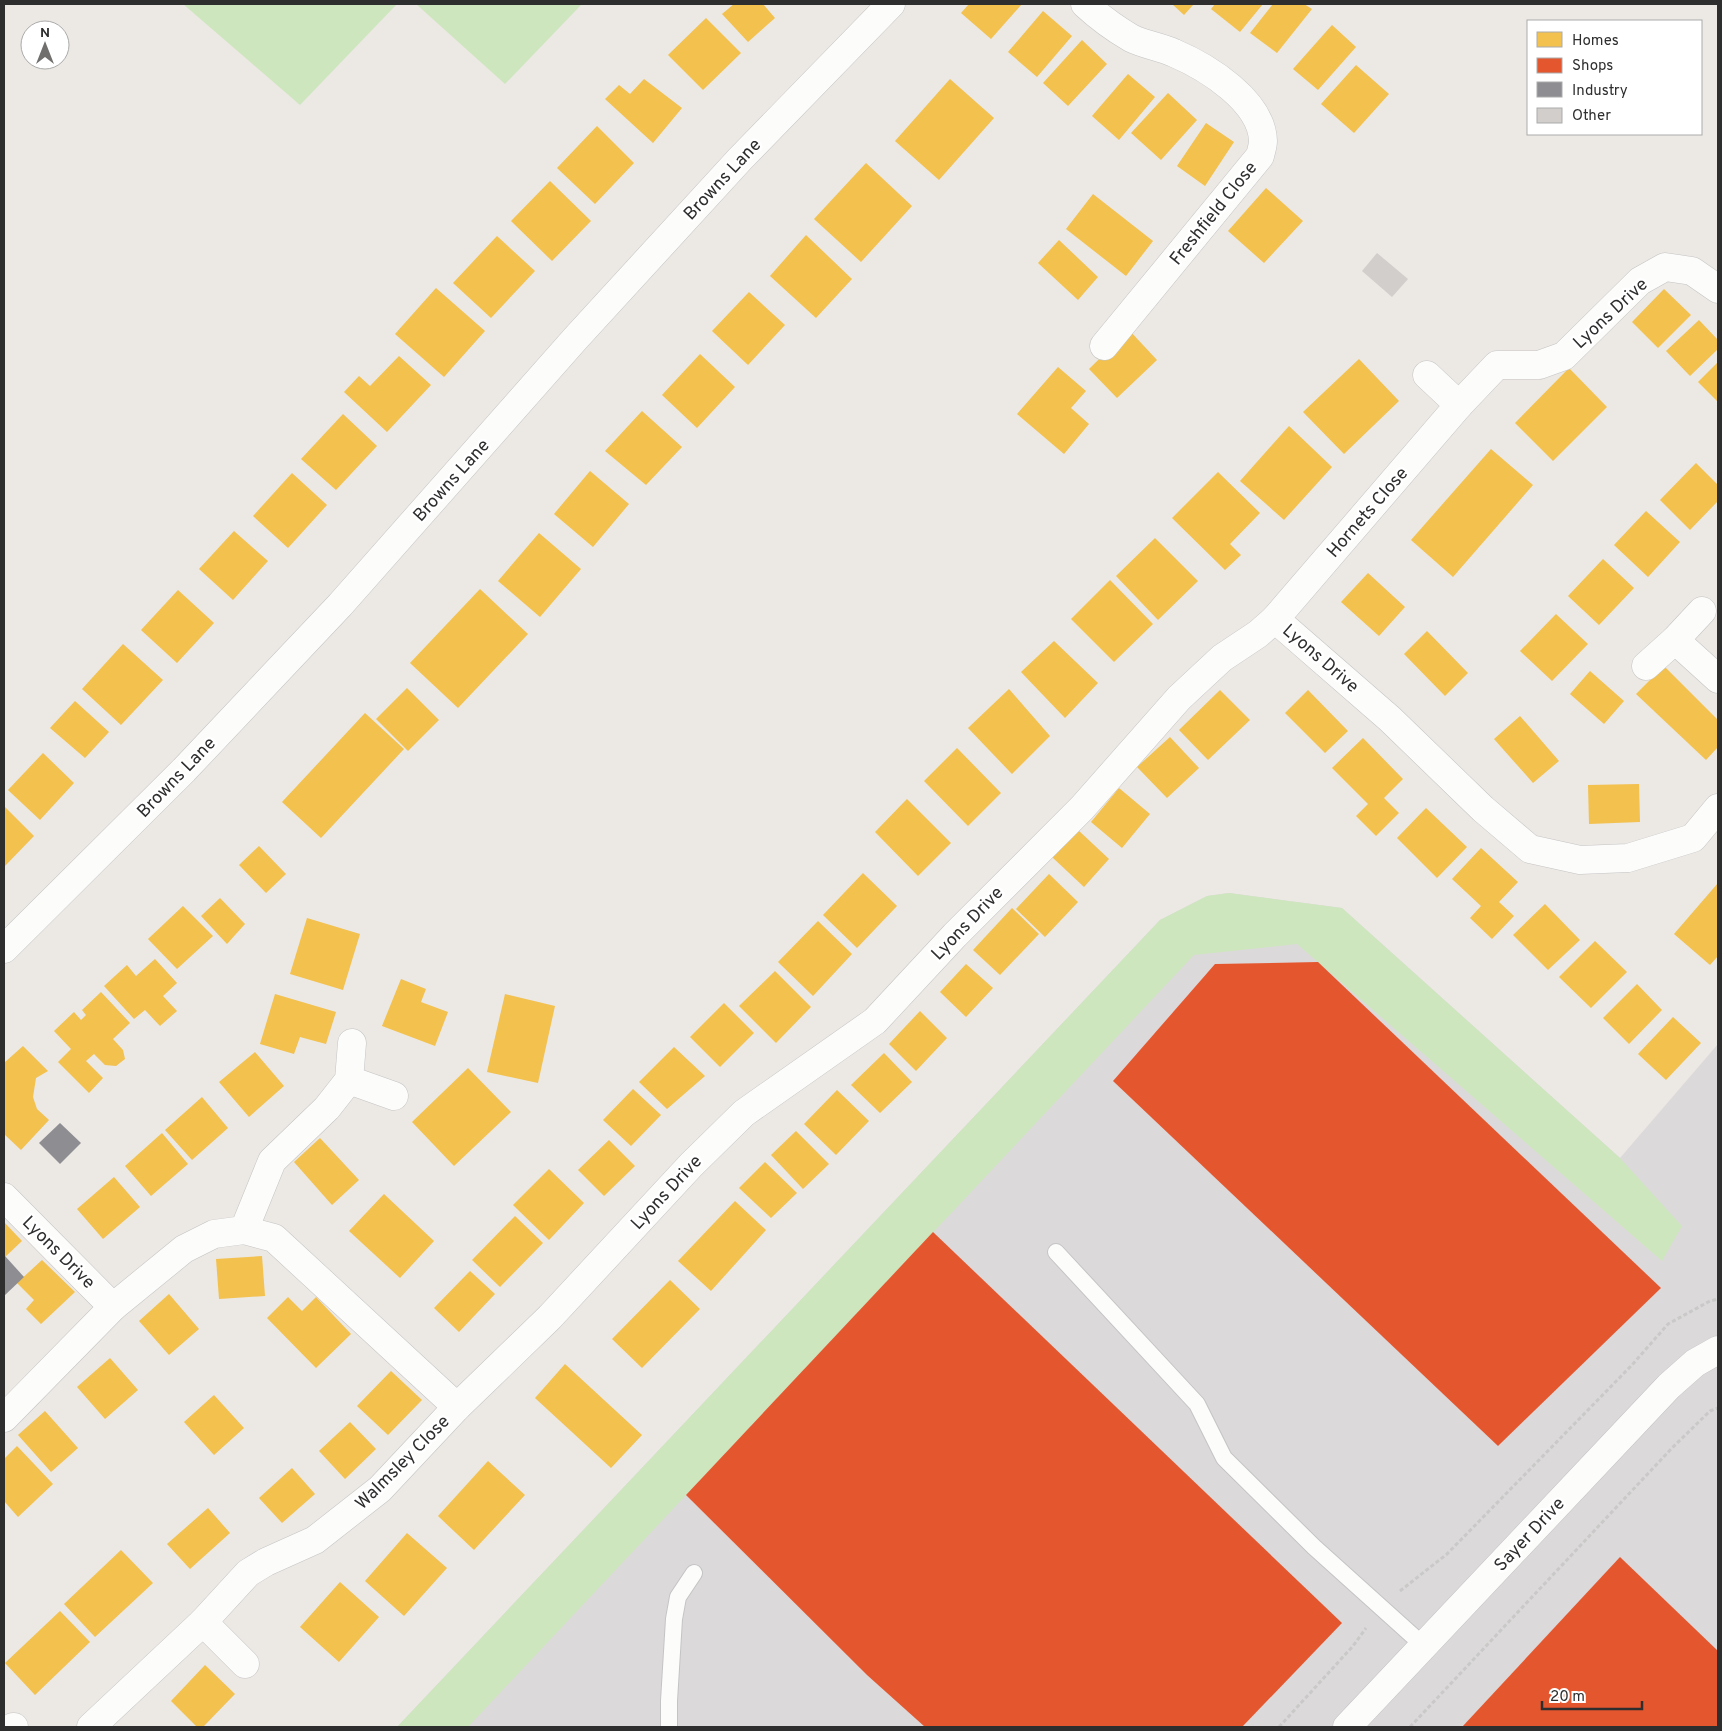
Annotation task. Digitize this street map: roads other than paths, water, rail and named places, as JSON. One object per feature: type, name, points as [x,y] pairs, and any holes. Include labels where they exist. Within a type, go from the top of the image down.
[{"type":"street","name":"Browns Lane","points":[[4,949],[184,770],[340,605],[575,339],[727,173],[891,4]]},
{"type":"street","name":"Freshfield Close","points":[[1085,4],[1101,19],[1133,38],[1175,54],[1204,69],[1232,89],[1249,106],[1261,127],[1263,142],[1260,156],[1104,346]]},
{"type":"street","name":"Lyons Drive","points":[[1497,365],[1539,365],[1564,356],[1640,281],[1665,267],[1692,270],[1718,290]]},
{"type":"street","name":"Hornets Close","points":[[1275,618],[1459,405],[1497,365]]},
{"type":"street","points":[[1427,375],[1459,405]]},
{"type":"street","points":[[1646,666],[1675,640],[1702,611]]},
{"type":"street","name":"Lyons Drive","points":[[457,1407],[550,1317],[690,1165],[744,1113],[875,1021],[955,935],[1082,808],[1179,698],[1222,658],[1258,634],[1275,618],[1390,719],[1482,809],[1530,849],[1580,860],[1628,858],[1694,838],[1718,808]]},
{"type":"street","points":[[1675,640],[1718,679]]},
{"type":"street","points":[[244,1230],[272,1161],[327,1108],[349,1080],[352,1043]]},
{"type":"street","points":[[349,1080],[394,1096]]},
{"type":"street","name":"Lyons Drive","points":[[4,1197],[113,1307]]},
{"type":"street","points":[[4,1418],[113,1307],[184,1249],[214,1234],[244,1230],[274,1238],[457,1407]]},
{"type":"street","name":"Sayer Drive","points":[[1347,1727],[1669,1386],[1694,1363],[1718,1350]]},
{"type":"street","name":"Walmsley Close","points":[[91,1727],[203,1622],[248,1572],[316,1540],[380,1489],[457,1407]]},
{"type":"street","points":[[203,1622],[245,1664]]},
{"type":"lane","points":[[1056,1252],[1197,1404],[1224,1458],[1314,1547],[1424,1646]]},
{"type":"lane","points":[[669,1727],[674,1619],[678,1597],[694,1573]]},
{"type":"lane","points":[[4,1719],[14,1727]]}]
